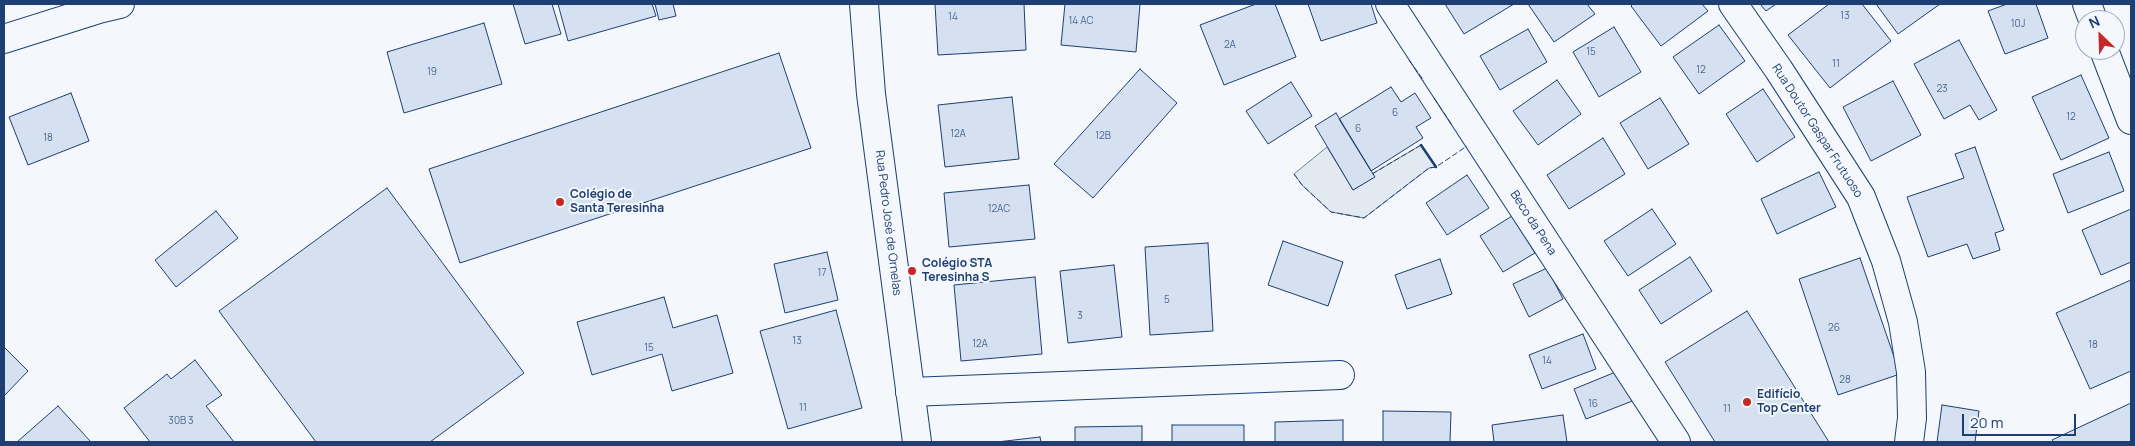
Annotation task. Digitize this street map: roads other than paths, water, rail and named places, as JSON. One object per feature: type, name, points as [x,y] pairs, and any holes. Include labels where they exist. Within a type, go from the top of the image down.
[{"type":"street","name":"Rua Pedro José de Ornelas","points":[[864,4],[871,94],[917,442]]},
{"type":"street","name":"Beco da Pena","points":[[1390,4],[1676,442]]},
{"type":"street","name":"Rua Doutor Gaspar Frutuoso","points":[[1733,4],[1779,70],[1861,197],[1886,260],[1903,322],[1912,372],[1912,418],[1909,442]]},
{"type":"street","points":[[4,40],[105,5]]},
{"type":"street","points":[[2108,60],[2131,120]]},
{"type":"street","points":[[910,392],[1340,375]]},
{"type":"place","name":"Colégio de Santa Teresinha","points":[[560,202]]},
{"type":"place","name":"Colégio STA Teresinha S","points":[[912,271]]},
{"type":"place","name":"Edifício Top Center","points":[[1747,402]]}]
